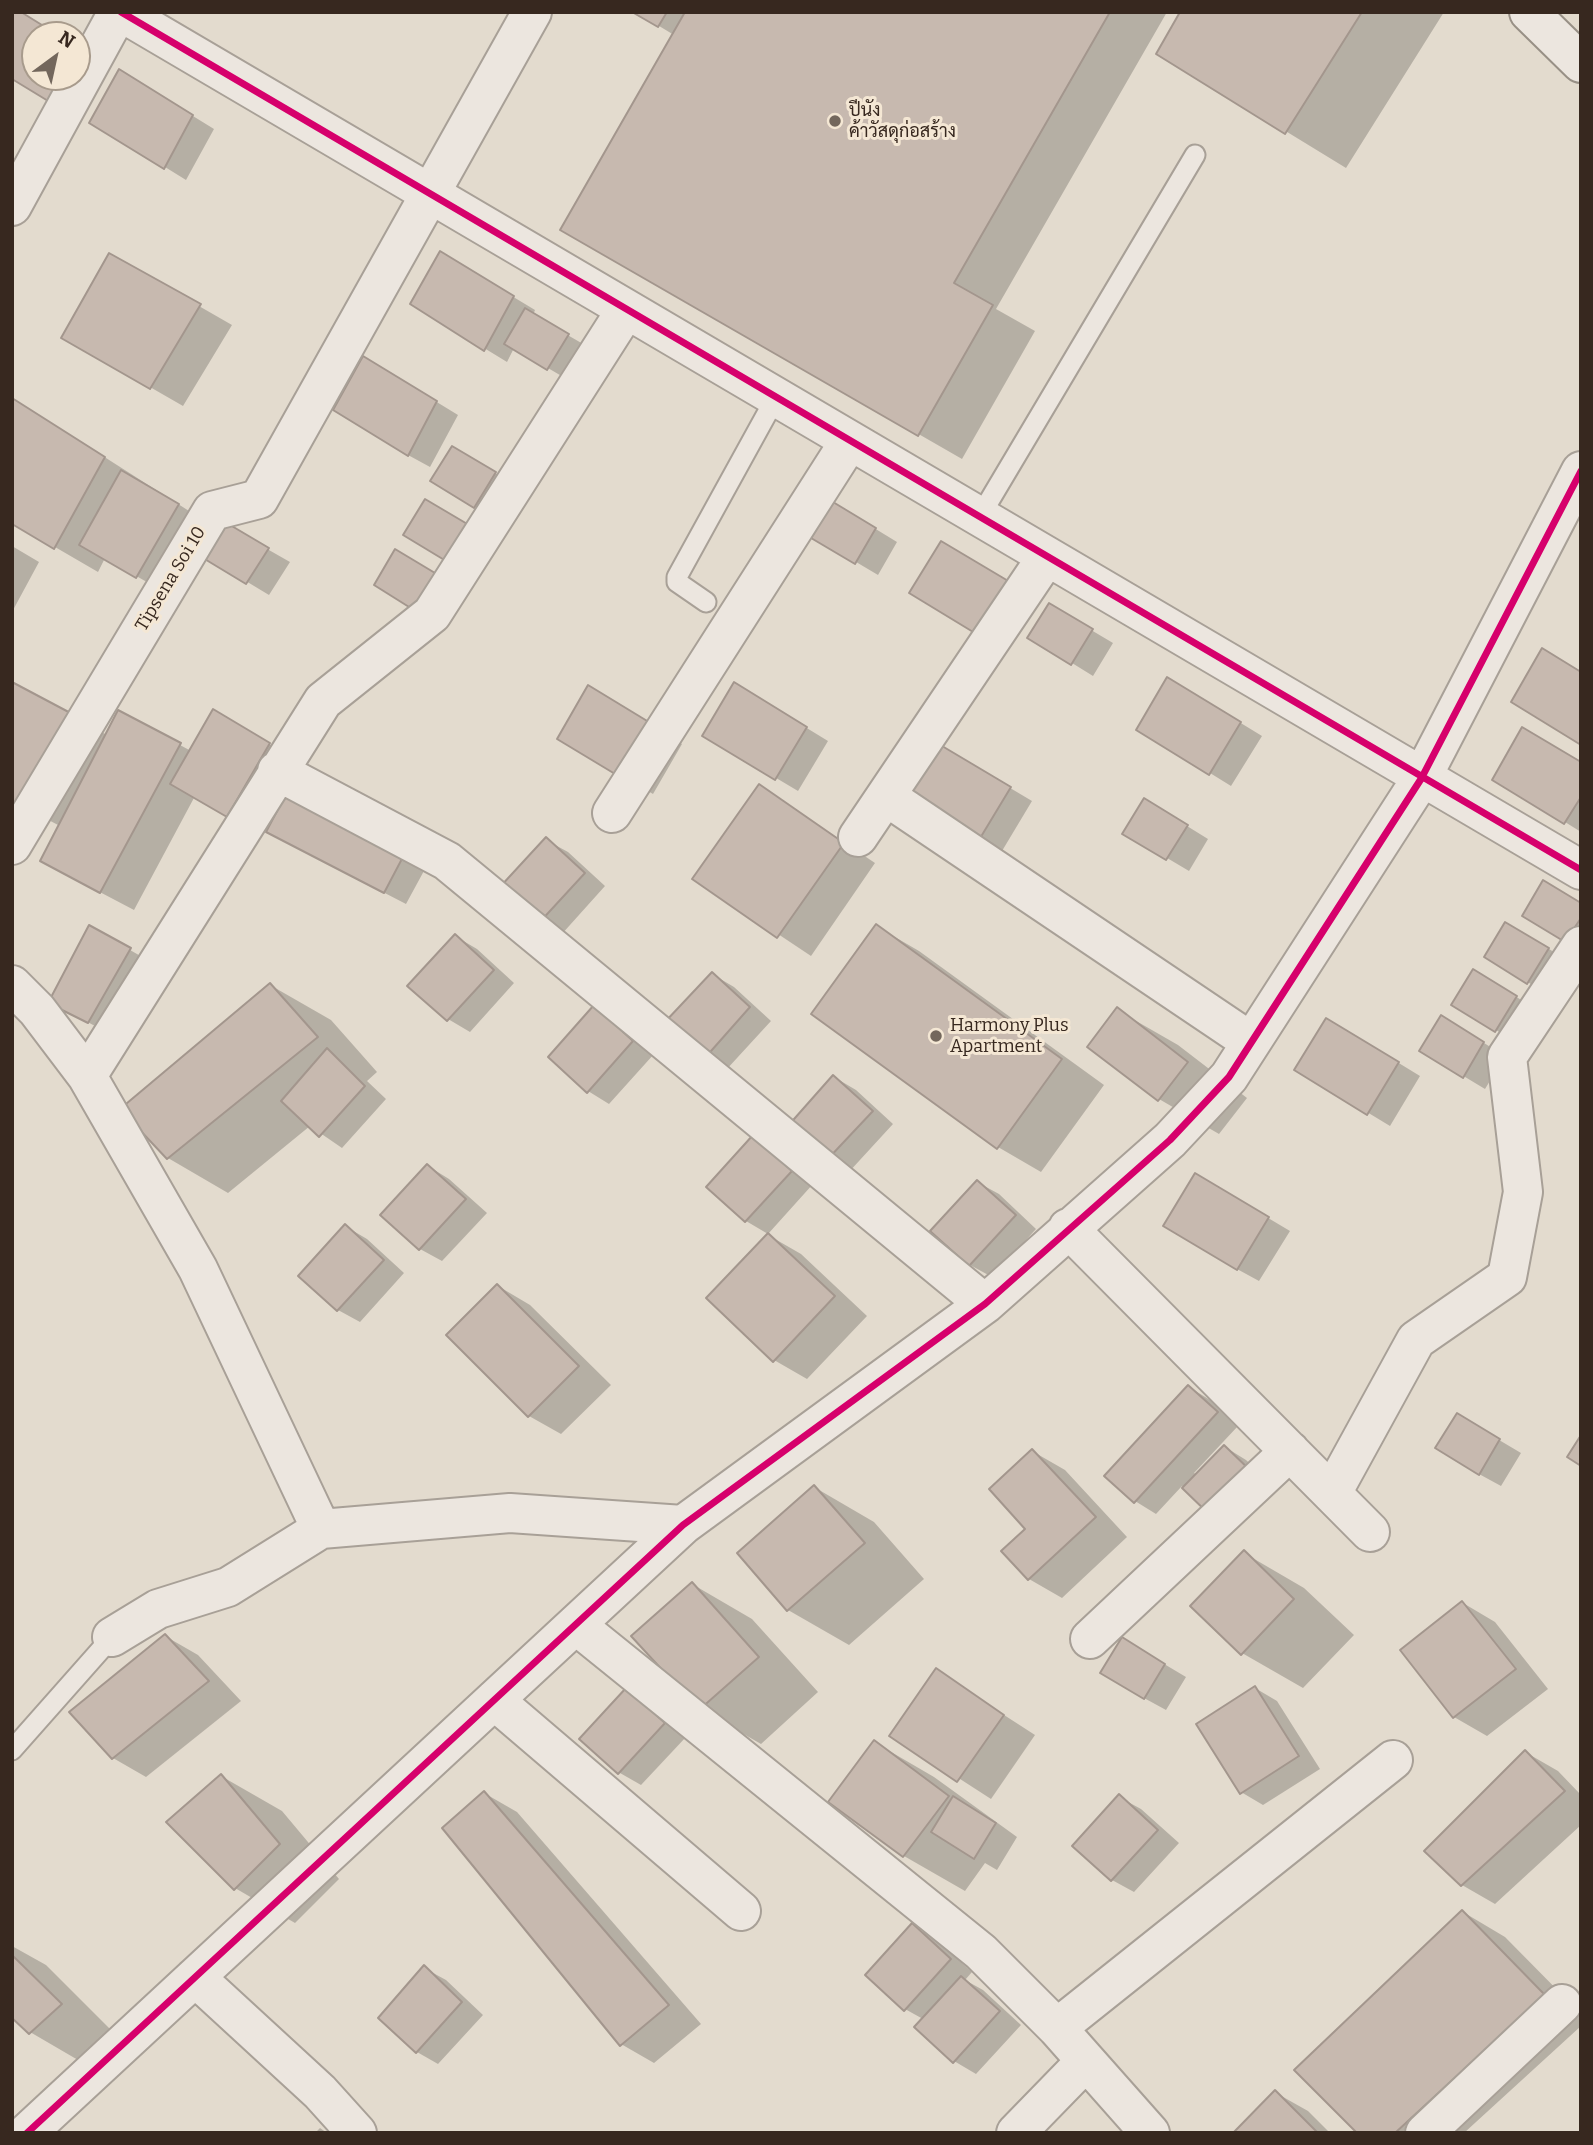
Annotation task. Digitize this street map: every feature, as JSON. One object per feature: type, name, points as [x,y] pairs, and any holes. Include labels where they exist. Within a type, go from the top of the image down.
[{"type":"street","points":[[12,206],[119,12],[1581,870]]},
{"type":"street","name":"Tipsena Soi 10","points":[[12,845],[212,511],[259,499],[533,12]]},
{"type":"street","points":[[1530,12],[1581,63]]},
{"type":"street","points":[[87,1076],[323,701],[432,614],[626,310]]},
{"type":"street","points":[[612,813],[849,442]]},
{"type":"street","points":[[27,2133],[683,1525],[985,1304],[1170,1140],[1229,1077],[1422,779],[1581,471]]},
{"type":"street","points":[[858,837],[1046,558]]},
{"type":"street","points":[[277,771],[447,861],[985,1304]]},
{"type":"street","points":[[900,804],[1251,1042]]},
{"type":"street","points":[[1332,1493],[1416,1340],[1507,1277],[1523,1192],[1507,1056],[1581,946]]},
{"type":"street","points":[[12,985],[37,1010],[87,1076],[198,1269],[321,1529]]},
{"type":"street","points":[[1068,1228],[1370,1532]]},
{"type":"street","points":[[1090,1639],[1290,1451]]},
{"type":"street","points":[[112,1637],[158,1609],[228,1587],[321,1529],[510,1513],[683,1525]]},
{"type":"street","points":[[576,1625],[981,1952],[1057,2028],[1150,2133]]},
{"type":"street","points":[[494,1700],[741,1911]]},
{"type":"street","points":[[1057,2028],[1393,1760]]},
{"type":"street","points":[[195,1977],[320,2092],[357,2133]]},
{"type":"street","points":[[1425,2133],[1562,2004]]},
{"type":"street","points":[[1016,2133],[1086,2061]]},
{"type":"lane","points":[[979,518],[1195,155]]},
{"type":"lane","points":[[706,602],[677,582],[677,577],[775,399]]},
{"type":"lane","points":[[12,1750],[112,1637]]},
{"type":"building","points":[[12,12],[21,12],[35,21],[21,21],[21,84],[12,79]]},
{"type":"building","points":[[632,12],[667,12],[658,27]]},
{"type":"building","name":"ปีนัง ค้าวัสดุก่อสร้าง","points":[[685,12],[1110,12],[954,283],[993,305],[918,436],[560,230]]},
{"type":"building","points":[[1180,12],[1362,12],[1285,134],[1156,54]]},
{"type":"building","points":[[119,69],[193,115],[164,169],[89,123]]},
{"type":"building","points":[[32,91],[67,91],[58,107]]},
{"type":"building","points":[[440,251],[514,296],[484,351],[410,304]]},
{"type":"building","points":[[109,253],[201,304],[150,389],[61,338]]},
{"type":"building","points":[[525,308],[569,334],[547,370],[504,344]]},
{"type":"building","points":[[363,356],[437,401],[408,456],[333,410]]},
{"type":"building","points":[[12,398],[105,457],[54,549],[12,524]]},
{"type":"building","points":[[452,446],[496,472],[474,508],[430,481]]},
{"type":"building","points":[[121,470],[179,504],[136,578],[79,545]]},
{"type":"building","points":[[425,499],[469,525],[446,561],[403,535]]},
{"type":"building","points":[[833,502],[876,528],[855,564],[811,538]]},
{"type":"building","points":[[225,522],[269,548],[246,584],[203,558]]},
{"type":"building","points":[[941,541],[1015,585],[983,638],[909,593]]},
{"type":"building","points":[[395,549],[440,576],[417,612],[374,585]]},
{"type":"building","points":[[1049,603],[1093,629],[1071,665],[1027,638]]},
{"type":"building","points":[[1542,648],[1581,672],[1581,745],[1511,702]]},
{"type":"building","points":[[1167,677],[1241,722],[1209,775],[1136,730]]},
{"type":"building","points":[[12,682],[78,717],[28,809],[12,801]]},
{"type":"building","points":[[734,682],[807,727],[775,780],[702,736]]},
{"type":"building","points":[[588,685],[662,730],[630,783],[557,739]]},
{"type":"building","points":[[213,709],[270,743],[227,817],[170,784]]},
{"type":"building","points":[[118,710],[181,743],[100,893],[40,861]]},
{"type":"building","points":[[1522,727],[1581,762],[1581,797],[1564,824],[1492,780]]},
{"type":"building","points":[[937,743],[1011,787],[979,840],[905,795]]},
{"type":"building","points":[[759,784],[844,843],[777,938],[692,879]]},
{"type":"building","points":[[286,794],[404,855],[384,893],[266,832]]},
{"type":"building","points":[[1144,798],[1188,825],[1166,860],[1122,834]]},
{"type":"building","points":[[546,837],[585,873],[538,924],[499,888]]},
{"type":"building","points":[[1543,880],[1581,903],[1581,918],[1565,942],[1522,916]]},
{"type":"building","points":[[1505,922],[1549,948],[1527,984],[1484,957]]},
{"type":"building","name":"Harmony Plus Apartment","points":[[876,924],[1062,1059],[997,1149],[811,1014]]},
{"type":"building","points":[[89,925],[131,948],[88,1023],[48,1003]]},
{"type":"building","points":[[455,934],[494,970],[447,1021],[407,986]]},
{"type":"building","points":[[1473,969],[1517,996],[1495,1032],[1451,1005]]},
{"type":"building","points":[[712,972],[750,1007],[704,1059],[664,1023]]},
{"type":"building","points":[[270,983],[318,1037],[167,1159],[120,1109]]},
{"type":"building","points":[[594,1005],[633,1041],[587,1093],[548,1057]]},
{"type":"building","points":[[1117,1007],[1188,1062],[1158,1101],[1087,1047]]},
{"type":"building","points":[[1441,1015],[1484,1042],[1463,1078],[1419,1051]]},
{"type":"building","points":[[1326,1018],[1399,1062],[1367,1115],[1294,1070]]},
{"type":"building","points":[[327,1048],[365,1086],[319,1137],[281,1101]]},
{"type":"building","points":[[833,1075],[873,1111],[825,1162],[787,1127]]},
{"type":"building","points":[[753,1135],[792,1171],[745,1222],[706,1187]]},
{"type":"building","points":[[427,1164],[466,1199],[419,1250],[380,1215]]},
{"type":"building","points":[[1195,1173],[1269,1217],[1237,1270],[1163,1226]]},
{"type":"building","points":[[977,1180],[1016,1215],[969,1266],[930,1231]]},
{"type":"building","points":[[345,1224],[384,1260],[337,1311],[298,1276]]},
{"type":"building","points":[[768,1233],[835,1296],[773,1362],[706,1298]]},
{"type":"building","points":[[497,1284],[579,1366],[528,1417],[446,1335]]},
{"type":"building","points":[[1188,1385],[1218,1412],[1134,1503],[1104,1476]]},
{"type":"building","points":[[1457,1413],[1500,1439],[1479,1475],[1435,1448]]},
{"type":"building","points":[[1581,1435],[1581,1466],[1567,1457]]},
{"type":"building","points":[[1224,1445],[1255,1475],[1213,1518],[1182,1488]]},
{"type":"building","points":[[1032,1449],[1096,1517],[1028,1580],[1001,1551],[1025,1529],[989,1489]]},
{"type":"building","points":[[814,1485],[865,1543],[787,1611],[737,1553]]},
{"type":"building","points":[[1244,1550],[1294,1599],[1241,1655],[1190,1606]]},
{"type":"building","points":[[692,1582],[759,1657],[699,1710],[631,1636]]},
{"type":"building","points":[[1462,1601],[1516,1669],[1453,1718],[1400,1650]]},
{"type":"building","points":[[165,1634],[209,1681],[112,1759],[69,1712]]},
{"type":"building","points":[[1122,1637],[1165,1664],[1144,1699],[1100,1673]]},
{"type":"building","points":[[936,1668],[1004,1715],[957,1782],[889,1736]]},
{"type":"building","points":[[1255,1686],[1299,1756],[1240,1794],[1196,1724]]},
{"type":"building","points":[[626,1688],[665,1723],[618,1774],[579,1739]]},
{"type":"building","points":[[874,1740],[949,1796],[903,1857],[828,1802]]},
{"type":"building","points":[[1525,1750],[1565,1791],[1461,1886],[1424,1851]]},
{"type":"building","points":[[221,1774],[280,1844],[234,1890],[166,1822]]},
{"type":"building","points":[[484,1791],[669,2005],[620,2046],[442,1828]]},
{"type":"building","points":[[1119,1794],[1158,1830],[1111,1881],[1072,1846]]},
{"type":"building","points":[[953,1796],[996,1823],[974,1859],[931,1832]]},
{"type":"building","points":[[1462,1910],[1545,1995],[1395,2133],[1357,2133],[1294,2070]]},
{"type":"building","points":[[912,1923],[951,1959],[904,2011],[865,1975]]},
{"type":"building","points":[[12,1955],[62,2004],[29,2034],[12,2018]]},
{"type":"building","points":[[424,1965],[462,2002],[416,2053],[378,2018]]},
{"type":"building","points":[[961,1976],[1000,2011],[953,2063],[914,2027]]},
{"type":"building","points":[[1275,2090],[1318,2133],[1233,2133]]},
{"type":"cycle path","points":[[121,12],[1581,870]]},
{"type":"cycle path","points":[[27,2133],[683,1525],[985,1304],[1170,1140],[1229,1077],[1421,779],[1581,471]]},
{"type":"place","name":"ปีนัง ค้าวัสดุก่อสร้าง","points":[[835,121]]},
{"type":"place","name":"Harmony Plus Apartment","points":[[936,1036]]}]
